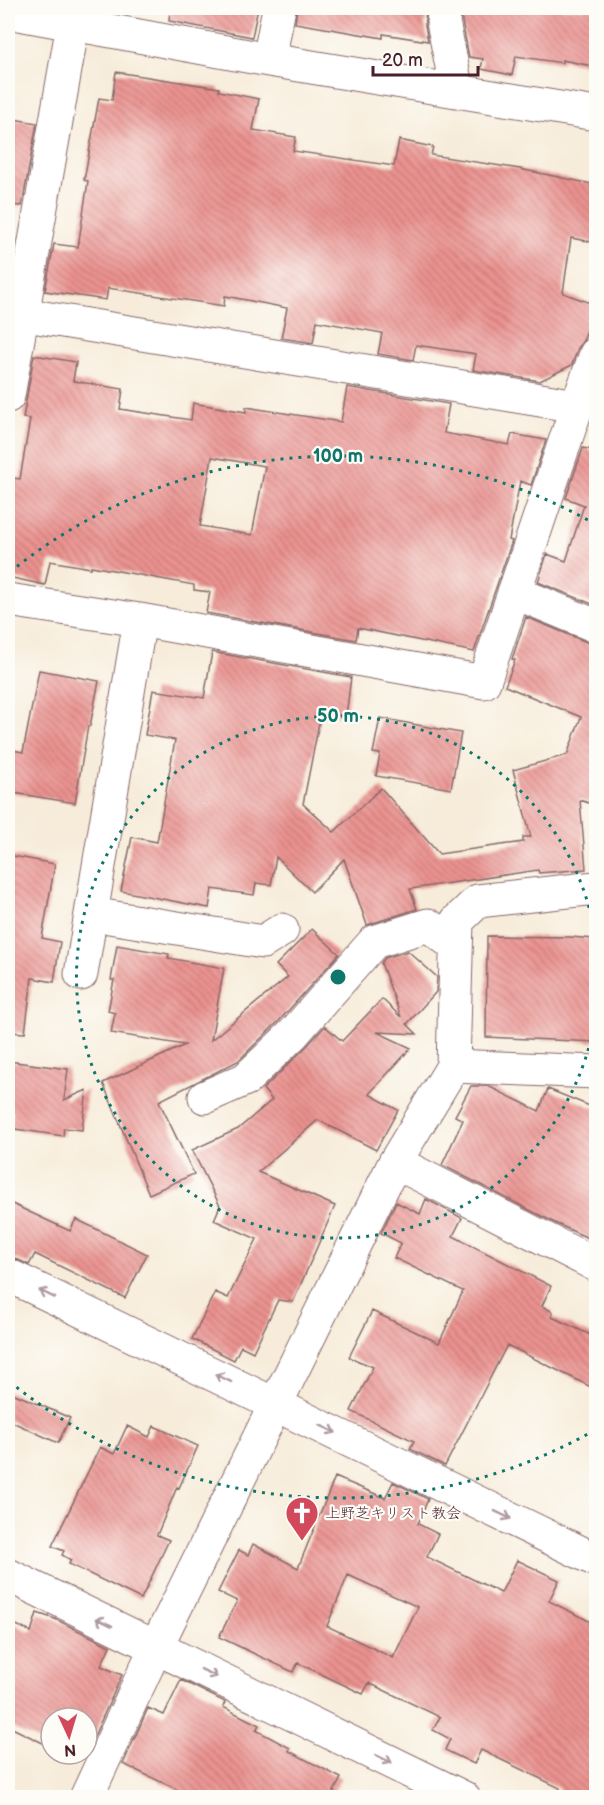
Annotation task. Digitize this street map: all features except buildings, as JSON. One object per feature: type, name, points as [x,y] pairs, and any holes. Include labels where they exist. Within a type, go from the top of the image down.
[{"type":"street","points":[[269,60],[279,8]]},
{"type":"street","points":[[446,8],[443,22],[457,91]]},
{"type":"street","points":[[8,12],[269,60],[597,114]]},
{"type":"street","points":[[8,396],[14,313],[73,24]]},
{"type":"street","points":[[14,313],[577,406]]},
{"type":"street","points":[[8,600],[140,620],[484,682],[577,406],[597,354]]},
{"type":"street","points":[[514,592],[597,626]]},
{"type":"street","points":[[81,974],[140,620]]},
{"type":"street","points":[[86,1797],[156,1647],[395,1162],[453,1066],[457,921],[478,901],[597,888]]},
{"type":"street","points":[[91,914],[263,942],[282,930]]},
{"type":"street","points":[[206,1097],[246,1079],[293,1034],[374,942],[428,925],[456,946]]},
{"type":"street","points":[[453,1066],[597,1072]]},
{"type":"street","points":[[395,1162],[597,1264]]},
{"type":"street","points":[[8,1275],[597,1560]]},
{"type":"street","points":[[8,1575],[464,1797]]},
{"type":"place","name":"上野芝キリスト教会","points":[[302,1542]]}]
